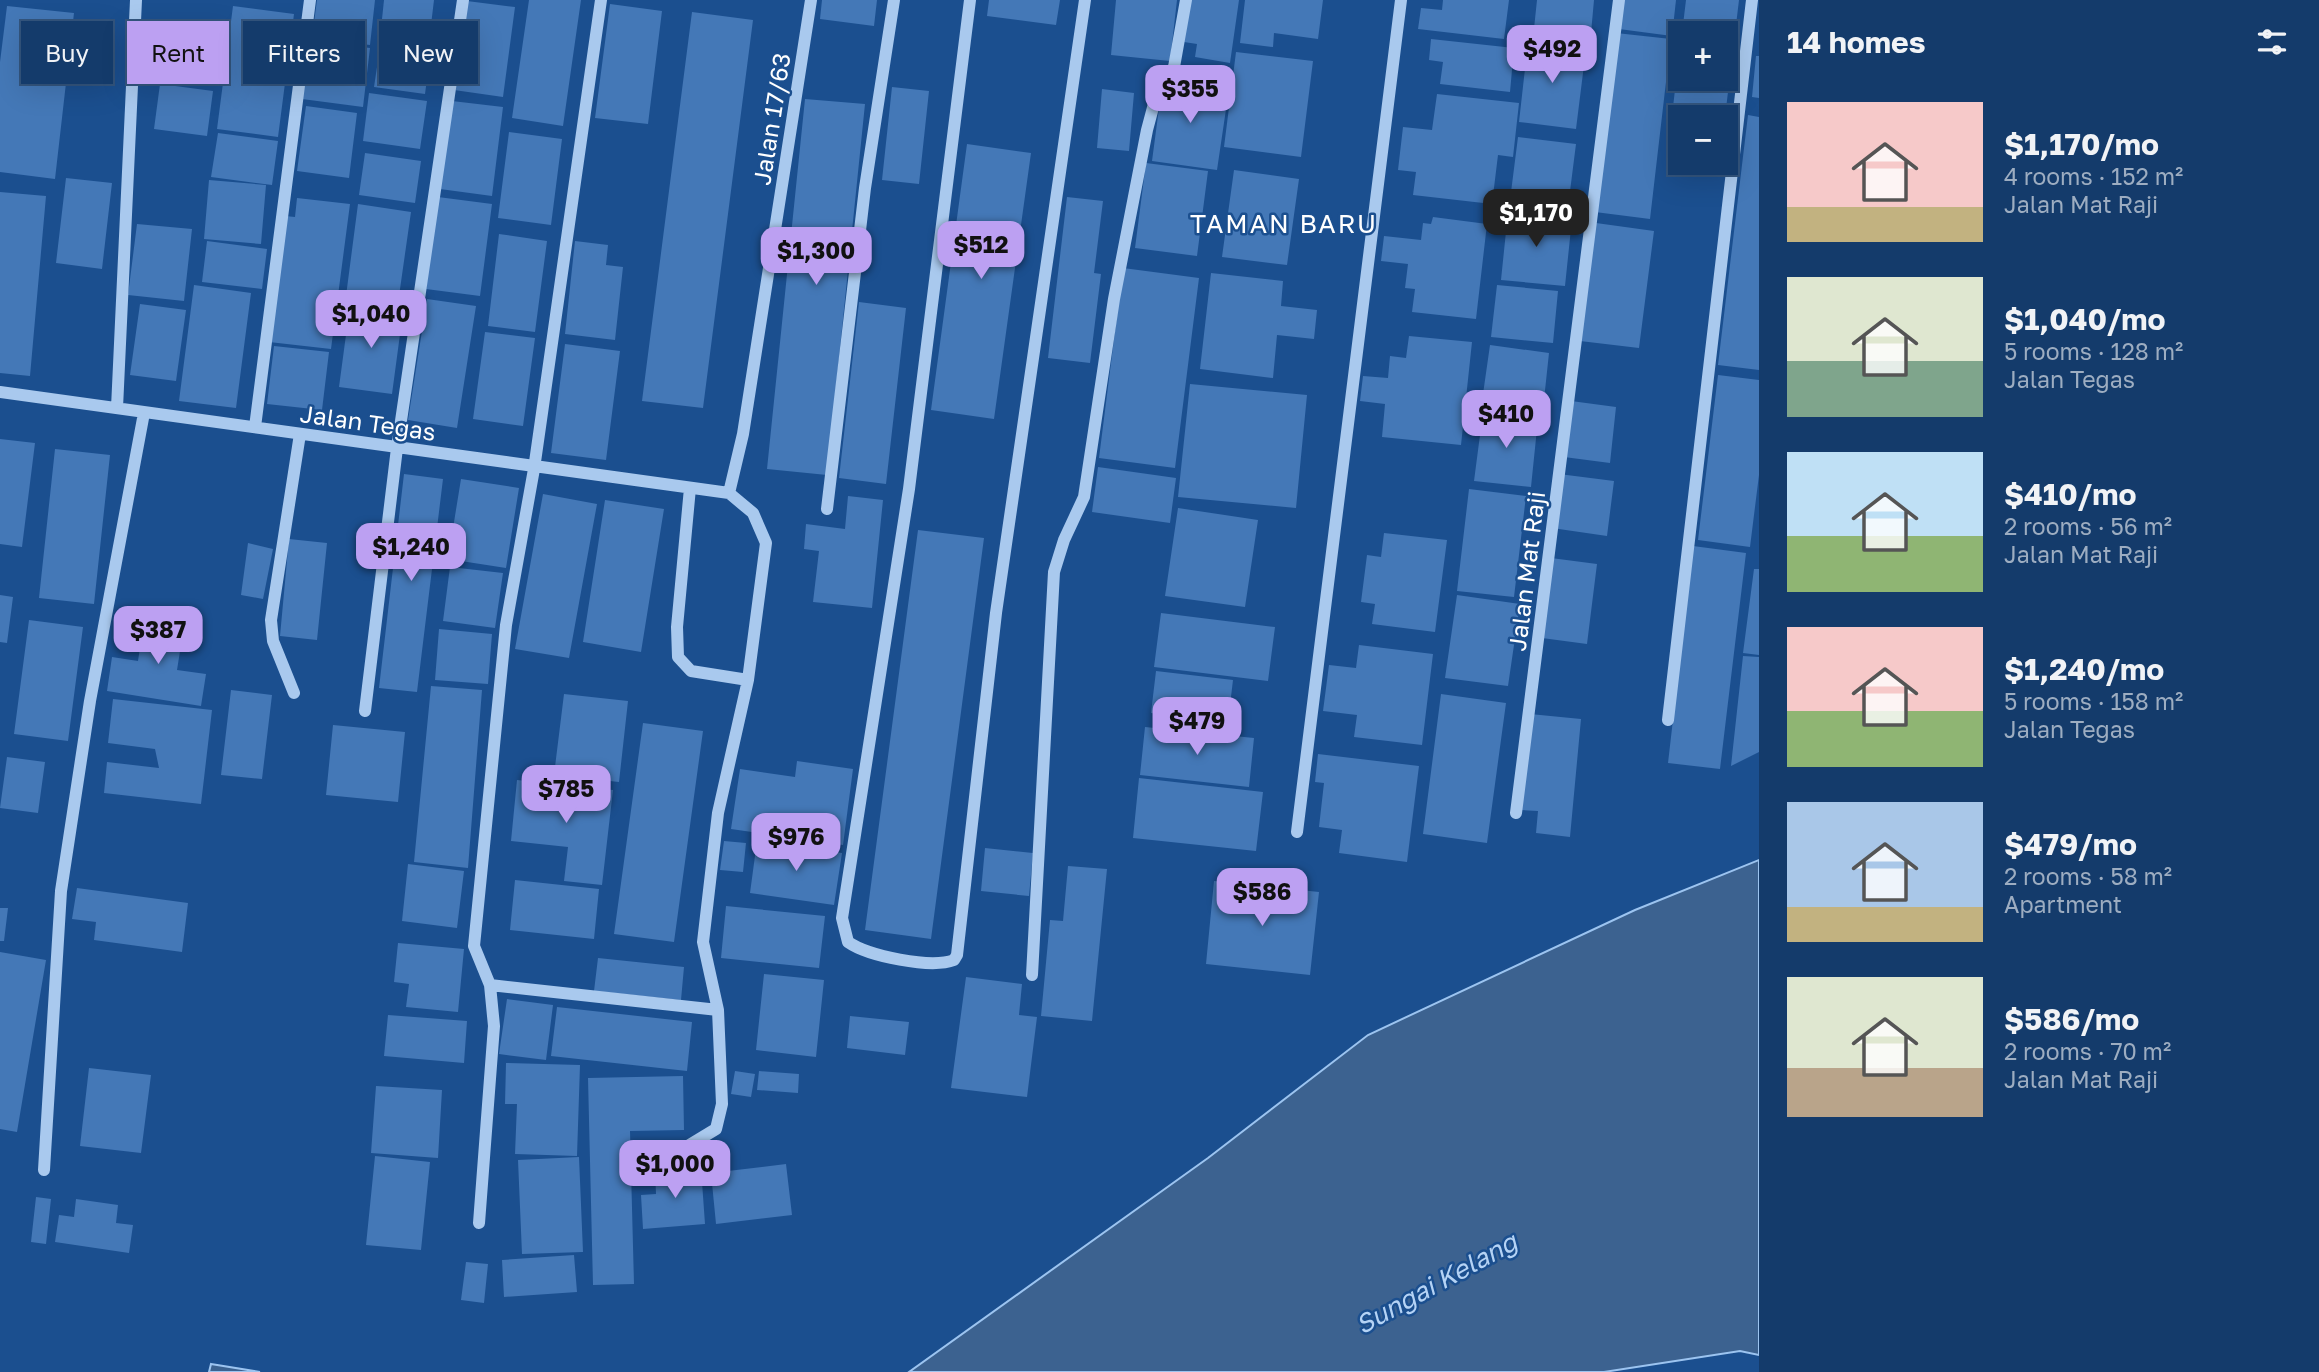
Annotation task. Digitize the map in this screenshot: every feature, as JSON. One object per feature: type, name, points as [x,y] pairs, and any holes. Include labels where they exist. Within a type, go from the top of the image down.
[{"type":"street","points":[[117,408],[135,0]]},
{"type":"street","points":[[255,427],[310,0]]},
{"type":"street","points":[[365,711],[397,448],[463,0]]},
{"type":"street","points":[[479,1223],[494,1026],[490,985],[474,946],[506,625],[534,469],[601,0]]},
{"type":"street","name":"Jalan 17/63","points":[[729,493],[743,434],[811,0]]},
{"type":"street","points":[[827,509],[865,188],[894,0]]},
{"type":"street","points":[[970,0],[909,489],[842,918],[848,942],[860,950],[940,963],[954,960],[957,955],[996,613],[1085,0]]},
{"type":"street","points":[[1032,975],[1054,572],[1064,540],[1084,497],[1114,299],[1147,130],[1160,85],[1174,66],[1186,0]]},
{"type":"street","points":[[1297,832],[1401,0]]},
{"type":"street","name":"Jalan Mat Raji","points":[[1516,813],[1619,0]]},
{"type":"street","points":[[1668,720],[1752,0]]},
{"type":"street","name":"Jalan Tegas","points":[[0,392],[534,469],[729,493]]},
{"type":"street","points":[[44,1170],[61,891],[90,701],[144,414]]},
{"type":"street","points":[[294,693],[273,641],[271,620],[300,434]]},
{"type":"street","points":[[690,488],[677,627],[678,657],[691,671],[748,680]]},
{"type":"street","points":[[650,1169],[716,1129],[722,1104],[718,1010],[703,942],[718,813],[748,680],[766,543],[753,513],[729,493]]},
{"type":"street","points":[[490,985],[718,1010]]},
{"type":"water","name":"Sungai Kelang","points":[[1759,860],[1759,1355],[1740,1351],[1604,1372],[909,1372],[1208,1158],[1368,1035],[1635,910]]},
{"type":"water","points":[[211,1364],[260,1372],[209,1372]]},
{"type":"building","points":[[317,0],[375,0],[370,45],[365,44],[365,21],[314,21]]},
{"type":"building","points":[[384,0],[434,0],[431,21],[382,19]]},
{"type":"building","points":[[529,0],[581,0],[563,126],[512,118]]},
{"type":"building","points":[[822,0],[877,0],[874,26],[820,19]]},
{"type":"building","points":[[989,0],[1060,0],[1056,25],[987,16]]},
{"type":"building","points":[[1116,0],[1177,0],[1170,61],[1111,55]]},
{"type":"building","points":[[1190,0],[1239,0],[1230,63],[1195,57],[1197,44],[1184,42]]},
{"type":"building","points":[[1245,0],[1323,0],[1318,39],[1274,33],[1273,47],[1240,43]]},
{"type":"building","points":[[1443,0],[1509,0],[1504,39],[1418,29],[1421,8],[1442,10]]},
{"type":"building","points":[[1537,0],[1594,0],[1590,44],[1533,38]]},
{"type":"building","points":[[1622,0],[1676,0],[1674,21],[1668,21],[1668,35],[1619,29]]},
{"type":"building","points":[[1686,0],[1739,0],[1736,21],[1683,21]]},
{"type":"building","points":[[467,1],[515,7],[503,97],[454,90],[455,84],[478,84],[478,21],[464,21]]},
{"type":"building","points":[[610,4],[662,11],[648,124],[595,118]]},
{"type":"building","points":[[7,6],[74,13],[73,21],[21,21],[21,84],[66,84],[55,179],[0,172],[0,62]]},
{"type":"building","points":[[233,6],[294,14],[293,21],[243,21],[243,84],[285,84],[278,137],[217,129],[223,84],[229,84],[229,37]]},
{"type":"building","points":[[692,12],[753,20],[703,408],[642,401]]},
{"type":"building","points":[[1616,33],[1668,39],[1668,65],[1650,219],[1595,212]]},
{"type":"building","points":[[1431,39],[1514,48],[1510,92],[1440,84],[1443,62],[1429,60]]},
{"type":"building","points":[[1528,42],[1586,49],[1576,129],[1519,122]]},
{"type":"building","points":[[365,47],[370,48],[363,107],[302,99],[304,84],[365,84]]},
{"type":"building","points":[[1236,52],[1313,61],[1301,157],[1224,147]]},
{"type":"building","points":[[379,54],[379,84],[426,84],[425,94],[374,87]]},
{"type":"building","points":[[1756,56],[1759,56],[1759,98],[1752,97]]},
{"type":"building","points":[[1167,81],[1229,89],[1217,170],[1152,161],[1161,93],[1165,94]]},
{"type":"building","points":[[160,84],[213,91],[207,136],[154,129]]},
{"type":"building","points":[[892,87],[929,91],[919,184],[882,180]]},
{"type":"building","points":[[1102,89],[1134,93],[1129,151],[1097,148]]},
{"type":"building","points":[[1675,91],[1728,91],[1726,105],[1673,105]]},
{"type":"building","points":[[369,93],[427,101],[420,149],[363,141]]},
{"type":"building","points":[[1437,94],[1519,103],[1513,157],[1498,155],[1492,204],[1413,195],[1416,172],[1398,170],[1403,127],[1432,130]]},
{"type":"building","points":[[805,99],[865,104],[827,475],[767,469]]},
{"type":"building","points":[[452,101],[503,107],[492,196],[440,189]]},
{"type":"building","points":[[306,106],[357,113],[349,178],[297,171]]},
{"type":"building","points":[[1748,115],[1759,117],[1759,370],[1718,365]]},
{"type":"building","points":[[509,132],[562,139],[551,225],[498,218]]},
{"type":"building","points":[[218,133],[278,141],[272,185],[211,177]]},
{"type":"building","points":[[1518,137],[1576,144],[1568,207],[1510,200]]},
{"type":"building","points":[[967,144],[1031,153],[994,419],[931,410]]},
{"type":"building","points":[[365,153],[421,161],[415,203],[359,195]]},
{"type":"building","points":[[1146,163],[1208,171],[1197,256],[1135,248]]},
{"type":"building","points":[[1234,170],[1299,179],[1287,265],[1222,257]]},
{"type":"building","points":[[66,178],[112,183],[102,269],[56,263]]},
{"type":"building","points":[[209,180],[266,185],[261,244],[204,239]]},
{"type":"building","points":[[0,192],[46,196],[30,376],[0,373]]},
{"type":"building","points":[[438,197],[492,204],[480,296],[426,289]]},
{"type":"building","points":[[1067,197],[1103,201],[1094,273],[1101,274],[1090,363],[1048,358]]},
{"type":"building","points":[[297,198],[350,204],[331,349],[269,342],[285,216],[295,217]]},
{"type":"building","points":[[358,204],[411,212],[398,303],[346,296]]},
{"type":"building","points":[[1508,212],[1572,219],[1565,286],[1501,280]]},
{"type":"building","points":[[1433,217],[1487,224],[1476,319],[1412,312],[1415,289],[1405,288],[1408,264],[1381,261],[1384,236],[1421,240],[1423,223],[1431,224]]},
{"type":"building","points":[[1596,223],[1654,231],[1639,348],[1580,341]]},
{"type":"building","points":[[137,224],[192,229],[184,301],[128,295]]},
{"type":"building","points":[[499,234],[547,241],[535,332],[488,326]]},
{"type":"building","points":[[207,241],[267,249],[262,289],[202,282]]},
{"type":"building","points":[[575,241],[608,245],[606,265],[623,267],[615,340],[565,334]]},
{"type":"building","points":[[1123,268],[1199,278],[1175,468],[1099,458]]},
{"type":"building","points":[[1211,273],[1283,281],[1281,306],[1317,310],[1314,339],[1277,335],[1273,378],[1200,369]]},
{"type":"building","points":[[194,285],[251,293],[236,408],[179,401]]},
{"type":"building","points":[[1497,285],[1558,291],[1553,343],[1491,337]]},
{"type":"building","points":[[427,299],[476,306],[457,428],[408,420]]},
{"type":"building","points":[[859,302],[906,308],[886,484],[839,478]]},
{"type":"building","points":[[140,304],[186,310],[176,381],[130,375]]},
{"type":"building","points":[[350,305],[403,312],[392,394],[339,387]]},
{"type":"building","points":[[485,332],[535,338],[523,426],[473,419]]},
{"type":"building","points":[[1409,336],[1472,342],[1461,445],[1382,437],[1385,404],[1360,401],[1363,376],[1388,378],[1390,356],[1406,358]]},
{"type":"building","points":[[565,344],[620,351],[606,460],[551,453]]},
{"type":"building","points":[[1490,345],[1549,353],[1543,409],[1482,401]]},
{"type":"building","points":[[274,346],[329,352],[322,410],[267,404]]},
{"type":"building","points":[[1718,375],[1759,380],[1759,475],[1750,547],[1698,540]]},
{"type":"building","points":[[1190,384],[1307,395],[1296,508],[1178,497]]},
{"type":"building","points":[[1571,401],[1616,407],[1610,463],[1564,457]]},
{"type":"building","points":[[1483,412],[1538,419],[1531,487],[1474,481]]},
{"type":"building","points":[[0,439],[35,443],[22,547],[0,544]]},
{"type":"building","points":[[55,449],[110,455],[94,604],[39,598]]},
{"type":"building","points":[[1098,467],[1176,478],[1170,523],[1092,512]]},
{"type":"building","points":[[404,474],[443,479],[417,692],[379,688]]},
{"type":"building","points":[[1559,474],[1614,481],[1607,536],[1552,528]]},
{"type":"building","points":[[461,479],[519,488],[506,568],[448,559]]},
{"type":"building","points":[[1469,489],[1526,496],[1514,597],[1457,591]]},
{"type":"building","points":[[543,494],[597,504],[569,658],[515,649]]},
{"type":"building","points":[[848,496],[883,500],[872,608],[813,602],[819,551],[804,549],[806,524],[845,529]]},
{"type":"building","points":[[605,500],[664,509],[641,652],[583,642]]},
{"type":"building","points":[[1178,508],[1258,520],[1245,607],[1165,596]]},
{"type":"building","points":[[918,530],[984,538],[931,939],[865,930]]},
{"type":"building","points":[[1384,533],[1447,540],[1435,632],[1372,624],[1375,604],[1361,602],[1367,555],[1381,557]]},
{"type":"building","points":[[289,539],[327,543],[317,640],[280,636]]},
{"type":"building","points":[[248,543],[273,549],[263,599],[241,595]]},
{"type":"building","points":[[1693,546],[1746,553],[1720,769],[1668,763]]},
{"type":"building","points":[[1551,558],[1597,564],[1587,644],[1542,638]]},
{"type":"building","points":[[450,567],[503,573],[495,628],[443,621]]},
{"type":"building","points":[[1754,569],[1759,569],[1759,655],[1743,653]]},
{"type":"building","points":[[0,595],[13,597],[7,643],[0,642]]},
{"type":"building","points":[[1457,595],[1520,604],[1508,686],[1445,678]]},
{"type":"building","points":[[1161,613],[1275,627],[1268,681],[1154,667]]},
{"type":"building","points":[[145,614],[185,620],[177,670],[206,674],[201,706],[107,691],[112,657],[138,661]]},
{"type":"building","points":[[29,620],[83,627],[68,741],[14,734]]},
{"type":"building","points":[[439,629],[492,634],[488,684],[435,680]]},
{"type":"building","points":[[1359,645],[1433,654],[1422,745],[1354,737],[1357,715],[1323,711],[1329,665],[1356,668]]},
{"type":"building","points":[[1743,656],[1759,657],[1759,752],[1731,766]]},
{"type":"building","points":[[1156,671],[1233,680],[1228,722],[1151,713]]},
{"type":"building","points":[[431,686],[482,690],[468,868],[414,862]]},
{"type":"building","points":[[231,690],[272,695],[262,779],[221,775]]},
{"type":"building","points":[[564,694],[628,701],[619,782],[554,775]]},
{"type":"building","points":[[1441,694],[1506,703],[1487,843],[1423,834]]},
{"type":"building","points":[[113,699],[212,710],[201,804],[104,793],[107,762],[159,768],[155,749],[108,743]]},
{"type":"building","points":[[1530,714],[1581,719],[1570,837],[1536,833],[1538,811],[1520,810]]},
{"type":"building","points":[[643,723],[703,731],[674,942],[614,934]]},
{"type":"building","points":[[333,725],[405,732],[398,802],[326,795]]},
{"type":"building","points":[[1145,727],[1254,738],[1249,787],[1140,775]]},
{"type":"building","points":[[1318,754],[1419,766],[1407,862],[1339,853],[1342,830],[1319,827],[1324,783],[1315,782]]},
{"type":"building","points":[[7,757],[45,762],[38,813],[0,808]]},
{"type":"building","points":[[797,761],[853,769],[843,845],[731,829],[740,769],[795,777]]},
{"type":"building","points":[[1139,778],[1263,792],[1256,851],[1133,838]]},
{"type":"building","points":[[517,780],[613,790],[602,885],[564,881],[568,847],[511,841]]},
{"type":"building","points":[[724,841],[746,843],[743,872],[720,870]]},
{"type":"building","points":[[757,841],[842,853],[834,905],[750,893]]},
{"type":"building","points":[[985,848],[1033,853],[1029,896],[981,891]]},
{"type":"building","points":[[408,864],[464,871],[457,928],[402,921]]},
{"type":"building","points":[[1068,866],[1107,869],[1092,1021],[1041,1016],[1050,920],[1063,921]]},
{"type":"building","points":[[515,880],[599,889],[594,939],[510,930]]},
{"type":"building","points":[[1214,881],[1319,892],[1310,975],[1206,964]]},
{"type":"building","points":[[77,888],[188,903],[182,952],[94,940],[96,922],[72,919]]},
{"type":"building","points":[[726,906],[825,916],[819,968],[721,958]]},
{"type":"building","points":[[0,908],[8,908],[4,941],[0,941]]},
{"type":"building","points":[[398,943],[464,949],[458,1012],[406,1007],[409,984],[394,982]]},
{"type":"building","points":[[0,952],[46,960],[17,1132],[0,1129]]},
{"type":"building","points":[[598,958],[684,967],[681,1000],[594,991]]},
{"type":"building","points":[[764,974],[824,980],[816,1057],[756,1050]]},
{"type":"building","points":[[966,977],[1022,984],[1019,1015],[1037,1017],[1027,1097],[951,1088]]},
{"type":"building","points":[[507,999],[553,1005],[546,1060],[499,1054]]},
{"type":"building","points":[[557,1007],[692,1022],[687,1071],[551,1056]]},
{"type":"building","points":[[388,1015],[467,1021],[464,1063],[384,1056]]},
{"type":"building","points":[[850,1016],[909,1022],[905,1055],[847,1048]]},
{"type":"building","points":[[506,1063],[580,1065],[577,1156],[515,1154],[517,1104],[505,1104]]},
{"type":"building","points":[[89,1068],[151,1075],[141,1153],[80,1146]]},
{"type":"building","points":[[735,1071],[755,1074],[751,1097],[731,1094]]},
{"type":"building","points":[[759,1071],[799,1074],[798,1093],[757,1090]]},
{"type":"building","points":[[683,1076],[684,1130],[630,1131],[634,1284],[593,1285],[588,1078]]},
{"type":"building","points":[[376,1086],[442,1090],[438,1158],[371,1153]]},
{"type":"building","points":[[375,1156],[430,1162],[421,1250],[366,1245]]},
{"type":"building","points":[[579,1157],[583,1252],[522,1254],[518,1160]]},
{"type":"building","points":[[786,1164],[792,1215],[716,1224],[711,1173]]},
{"type":"building","points":[[701,1168],[705,1224],[643,1229],[641,1195],[656,1194],[655,1171]]},
{"type":"building","points":[[36,1197],[51,1199],[46,1244],[31,1242]]},
{"type":"building","points":[[76,1199],[118,1205],[116,1223],[133,1225],[129,1253],[55,1242],[59,1215],[74,1217]]},
{"type":"building","points":[[574,1255],[577,1292],[504,1297],[502,1260]]},
{"type":"building","points":[[466,1262],[488,1264],[484,1303],[461,1300]]},
{"type":"district","name":"TAMAN BARU","points":[[1284,223]]}]
